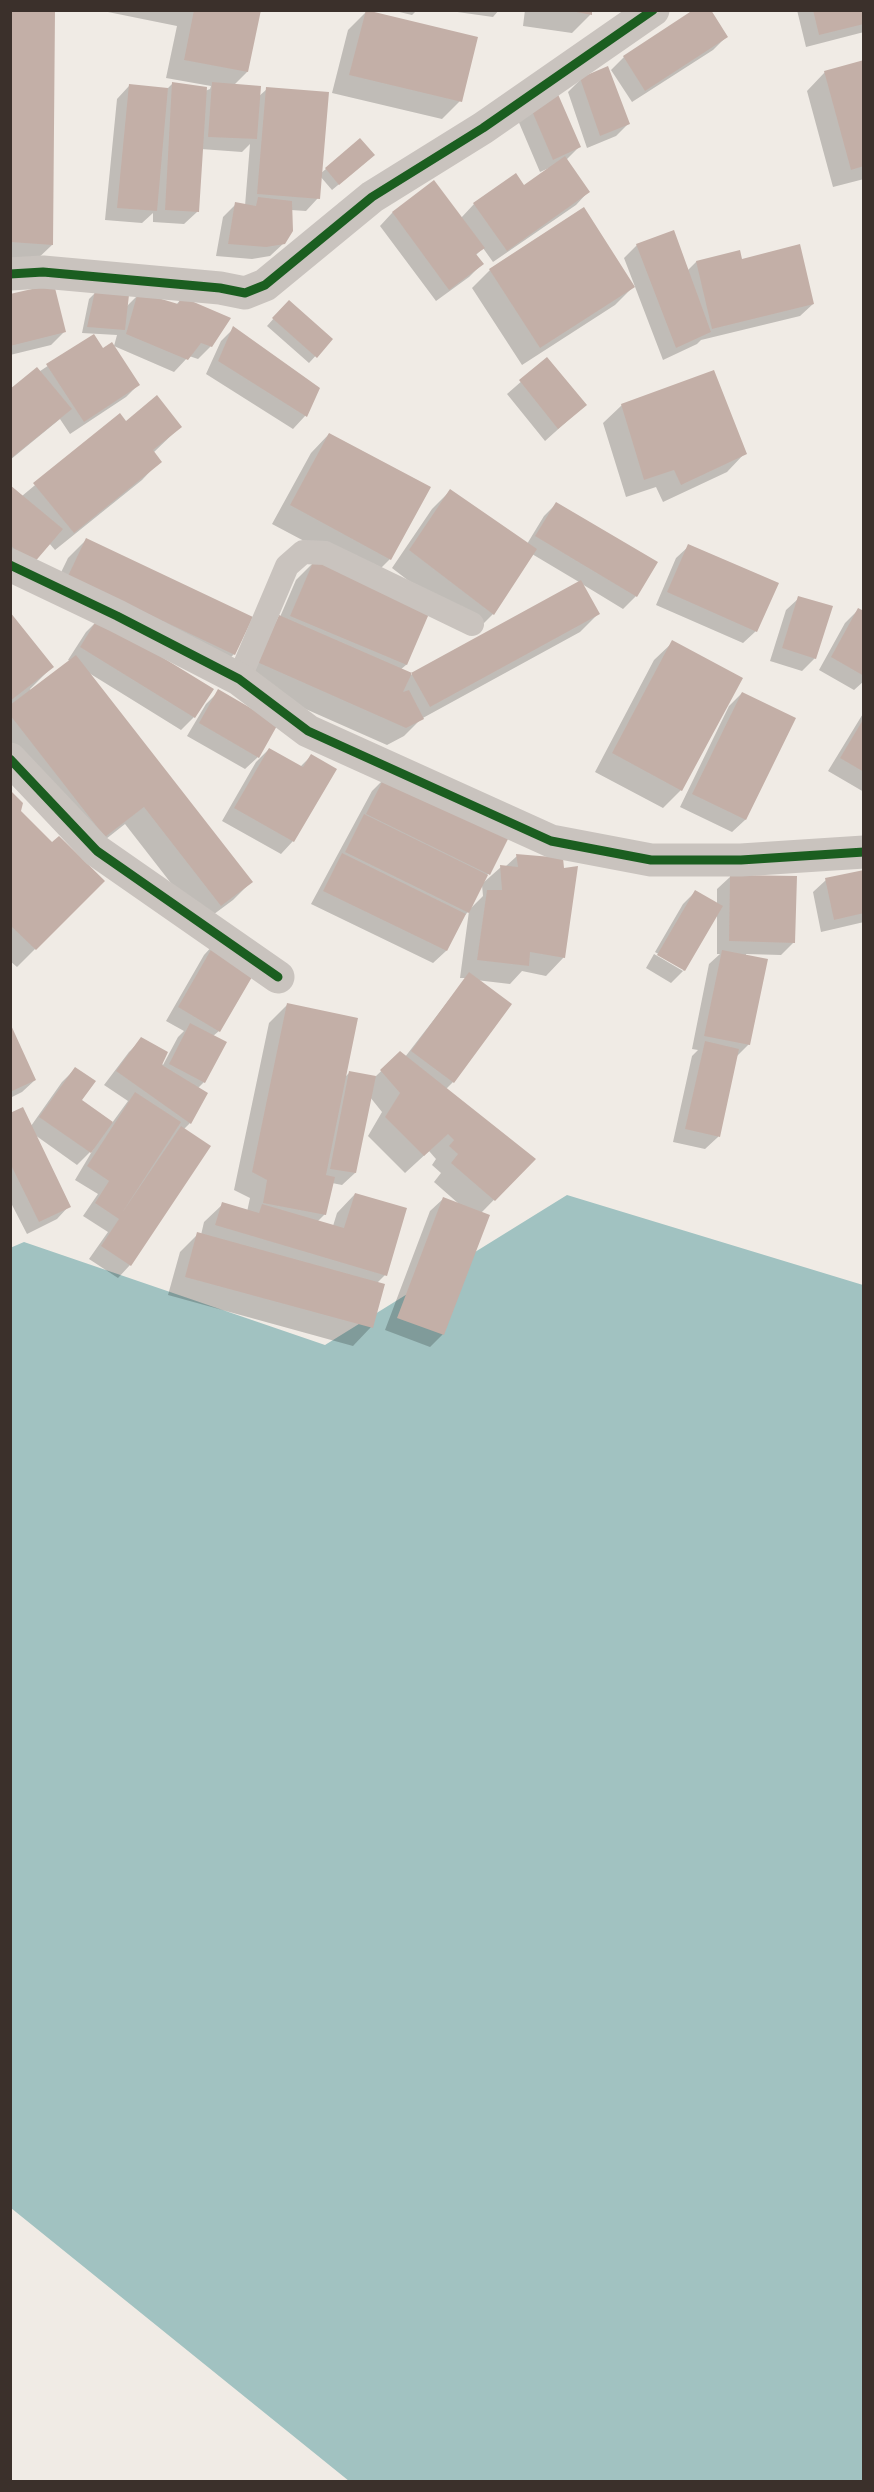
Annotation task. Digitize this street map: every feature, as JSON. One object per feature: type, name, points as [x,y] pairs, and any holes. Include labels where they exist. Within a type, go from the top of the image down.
[{"type":"street","points":[[10,274],[43,272],[220,288],[245,293],[255,289],[273,278],[372,197],[483,128],[653,10]]},
{"type":"street","points":[[10,565],[117,616],[239,680],[308,731],[551,841],[651,860],[741,860],[864,852]]},
{"type":"street","points":[[10,759],[97,851],[278,977]]},
{"type":"lane","points":[[239,680],[286,566],[303,552],[325,553],[472,624]]},
{"type":"water","points":[[567,1195],[863,1285],[863,2481],[349,2481],[11,2208],[10,1248],[24,1242],[325,1345]]},
{"type":"building","points":[[10,10],[55,10],[53,245],[10,242]]},
{"type":"building","points":[[194,10],[261,10],[248,72],[184,60]]},
{"type":"building","points":[[366,10],[478,37],[462,102],[349,75]]},
{"type":"building","points":[[566,10],[592,10],[592,15]]},
{"type":"building","points":[[693,10],[711,10],[728,37],[645,91],[623,56]]},
{"type":"building","points":[[813,10],[864,10],[864,24],[819,35]]},
{"type":"building","points":[[864,60],[864,166],[851,170],[824,71]]},
{"type":"building","points":[[608,66],[630,124],[600,136],[580,78]]},
{"type":"building","points":[[172,82],[207,87],[199,212],[165,210]]},
{"type":"building","points":[[212,82],[261,86],[257,139],[208,137]]},
{"type":"building","points":[[129,84],[168,88],[157,211],[117,208]]},
{"type":"building","points":[[266,87],[329,92],[320,199],[257,194]]},
{"type":"building","points":[[557,92],[581,147],[553,160],[529,104]]},
{"type":"building","points":[[360,138],[375,155],[339,185],[325,168]]},
{"type":"building","points":[[565,156],[590,192],[507,251],[473,203],[516,173],[524,185]]},
{"type":"building","points":[[434,180],[485,248],[476,254],[484,264],[449,290],[392,212]]},
{"type":"building","points":[[258,197],[292,201],[293,231],[285,244],[266,247],[228,244],[235,202],[256,206]]},
{"type":"building","points":[[584,207],[635,287],[540,348],[489,269]]},
{"type":"building","points":[[674,230],[711,332],[676,348],[636,244]]},
{"type":"building","points":[[800,244],[814,304],[712,329],[696,261],[740,250],[742,259]]},
{"type":"building","points":[[54,284],[66,332],[10,346],[10,294]]},
{"type":"building","points":[[95,291],[129,295],[125,330],[87,327]]},
{"type":"building","points":[[138,292],[178,304],[182,297],[231,318],[212,347],[201,343],[188,360],[126,334]]},
{"type":"building","points":[[289,300],[333,339],[317,358],[272,318]]},
{"type":"building","points":[[233,326],[320,388],[307,417],[218,361]]},
{"type":"building","points":[[94,334],[103,348],[112,342],[140,385],[84,422],[46,364]]},
{"type":"building","points":[[547,357],[587,405],[558,429],[519,380]]},
{"type":"building","points":[[37,367],[72,409],[10,459],[10,389]]},
{"type":"building","points":[[714,370],[747,454],[681,485],[674,470],[644,480],[621,404]]},
{"type":"building","points":[[157,395],[182,427],[153,450],[162,462],[74,533],[33,483],[120,413],[126,421]]},
{"type":"building","points":[[329,433],[431,487],[391,560],[290,505]]},
{"type":"building","points":[[10,485],[63,529],[33,564],[10,545]]},
{"type":"building","points":[[450,489],[537,549],[494,615],[409,550]]},
{"type":"building","points":[[556,502],[658,562],[637,597],[535,536]]},
{"type":"building","points":[[86,538],[253,617],[235,655],[68,576]]},
{"type":"building","points":[[688,544],[779,583],[757,632],[667,592]]},
{"type":"building","points":[[314,560],[431,609],[407,665],[290,616]]},
{"type":"building","points":[[581,580],[600,614],[430,707],[411,673]]},
{"type":"building","points":[[798,596],[833,606],[816,659],[782,648]]},
{"type":"building","points":[[858,608],[864,611],[864,676],[831,657]]},
{"type":"building","points":[[10,612],[54,667],[10,701]]},
{"type":"building","points":[[279,615],[412,673],[403,692],[409,690],[424,719],[406,728],[257,662]]},
{"type":"building","points":[[98,618],[214,689],[195,718],[80,647]]},
{"type":"building","points":[[672,640],[743,678],[682,791],[612,753]]},
{"type":"building","points":[[76,655],[253,882],[221,906],[144,807],[105,837],[10,715],[10,705]]},
{"type":"building","points":[[218,689],[278,724],[259,758],[199,723]]},
{"type":"building","points":[[742,692],[796,718],[746,820],[692,794]]},
{"type":"building","points":[[864,718],[864,772],[840,758]]},
{"type":"building","points":[[269,748],[303,767],[311,754],[337,769],[294,842],[234,808]]},
{"type":"building","points":[[385,776],[509,837],[490,875],[366,814]]},
{"type":"building","points":[[10,790],[23,803],[21,811],[52,842],[59,836],[105,881],[36,950],[10,925]]},
{"type":"building","points":[[364,814],[488,875],[469,913],[345,852]]},
{"type":"building","points":[[342,853],[466,914],[447,951],[323,891]]},
{"type":"building","points":[[516,854],[563,858],[564,868],[578,866],[565,958],[530,952],[529,966],[477,960],[487,890],[502,890],[500,865],[518,867]]},
{"type":"building","points":[[864,870],[864,913],[834,920],[825,878]]},
{"type":"building","points":[[730,875],[797,876],[795,943],[729,941]]},
{"type":"building","points":[[695,890],[723,906],[685,971],[657,955]]},
{"type":"building","points":[[216,941],[259,965],[220,1032],[178,1007]]},
{"type":"building","points":[[722,950],[768,959],[750,1045],[704,1036]]},
{"type":"building","points":[[469,972],[512,1004],[454,1083],[411,1051]]},
{"type":"building","points":[[287,1003],[358,1018],[326,1175],[335,1177],[326,1215],[263,1203],[267,1180],[252,1172]]},
{"type":"building","points":[[10,1023],[36,1080],[10,1092]]},
{"type":"building","points":[[190,1023],[227,1042],[205,1083],[169,1064]]},
{"type":"building","points":[[141,1037],[168,1052],[162,1065],[208,1093],[191,1124],[116,1071]]},
{"type":"building","points":[[705,1041],[739,1049],[720,1137],[685,1129]]},
{"type":"building","points":[[400,1051],[536,1159],[495,1201],[451,1163],[458,1154],[449,1146],[454,1140],[448,1134],[424,1156],[385,1117],[400,1093],[380,1070]]},
{"type":"building","points":[[75,1067],[96,1081],[82,1100],[113,1122],[91,1153],[39,1117]]},
{"type":"building","points":[[349,1071],[376,1076],[356,1173],[330,1169]]},
{"type":"building","points":[[135,1092],[181,1122],[122,1213],[181,1126],[211,1146],[131,1266],[101,1246],[119,1219],[95,1203],[109,1181],[87,1166]]},
{"type":"building","points":[[23,1107],[71,1207],[39,1222],[10,1163],[10,1113]]},
{"type":"building","points":[[355,1193],[407,1208],[387,1276],[215,1225],[222,1202],[259,1213],[262,1204],[344,1228]]},
{"type":"building","points":[[443,1197],[490,1215],[444,1335],[397,1318]]},
{"type":"building","points":[[197,1232],[385,1284],[373,1328],[185,1277]]},
{"type":"cycle path","points":[[10,274],[43,272],[220,288],[245,293],[265,285],[372,197],[483,128],[653,10]]},
{"type":"cycle path","points":[[10,565],[117,616],[239,679],[308,731],[551,841],[651,860],[741,860],[864,852]]},
{"type":"cycle path","points":[[10,759],[97,851],[278,977]]}]
